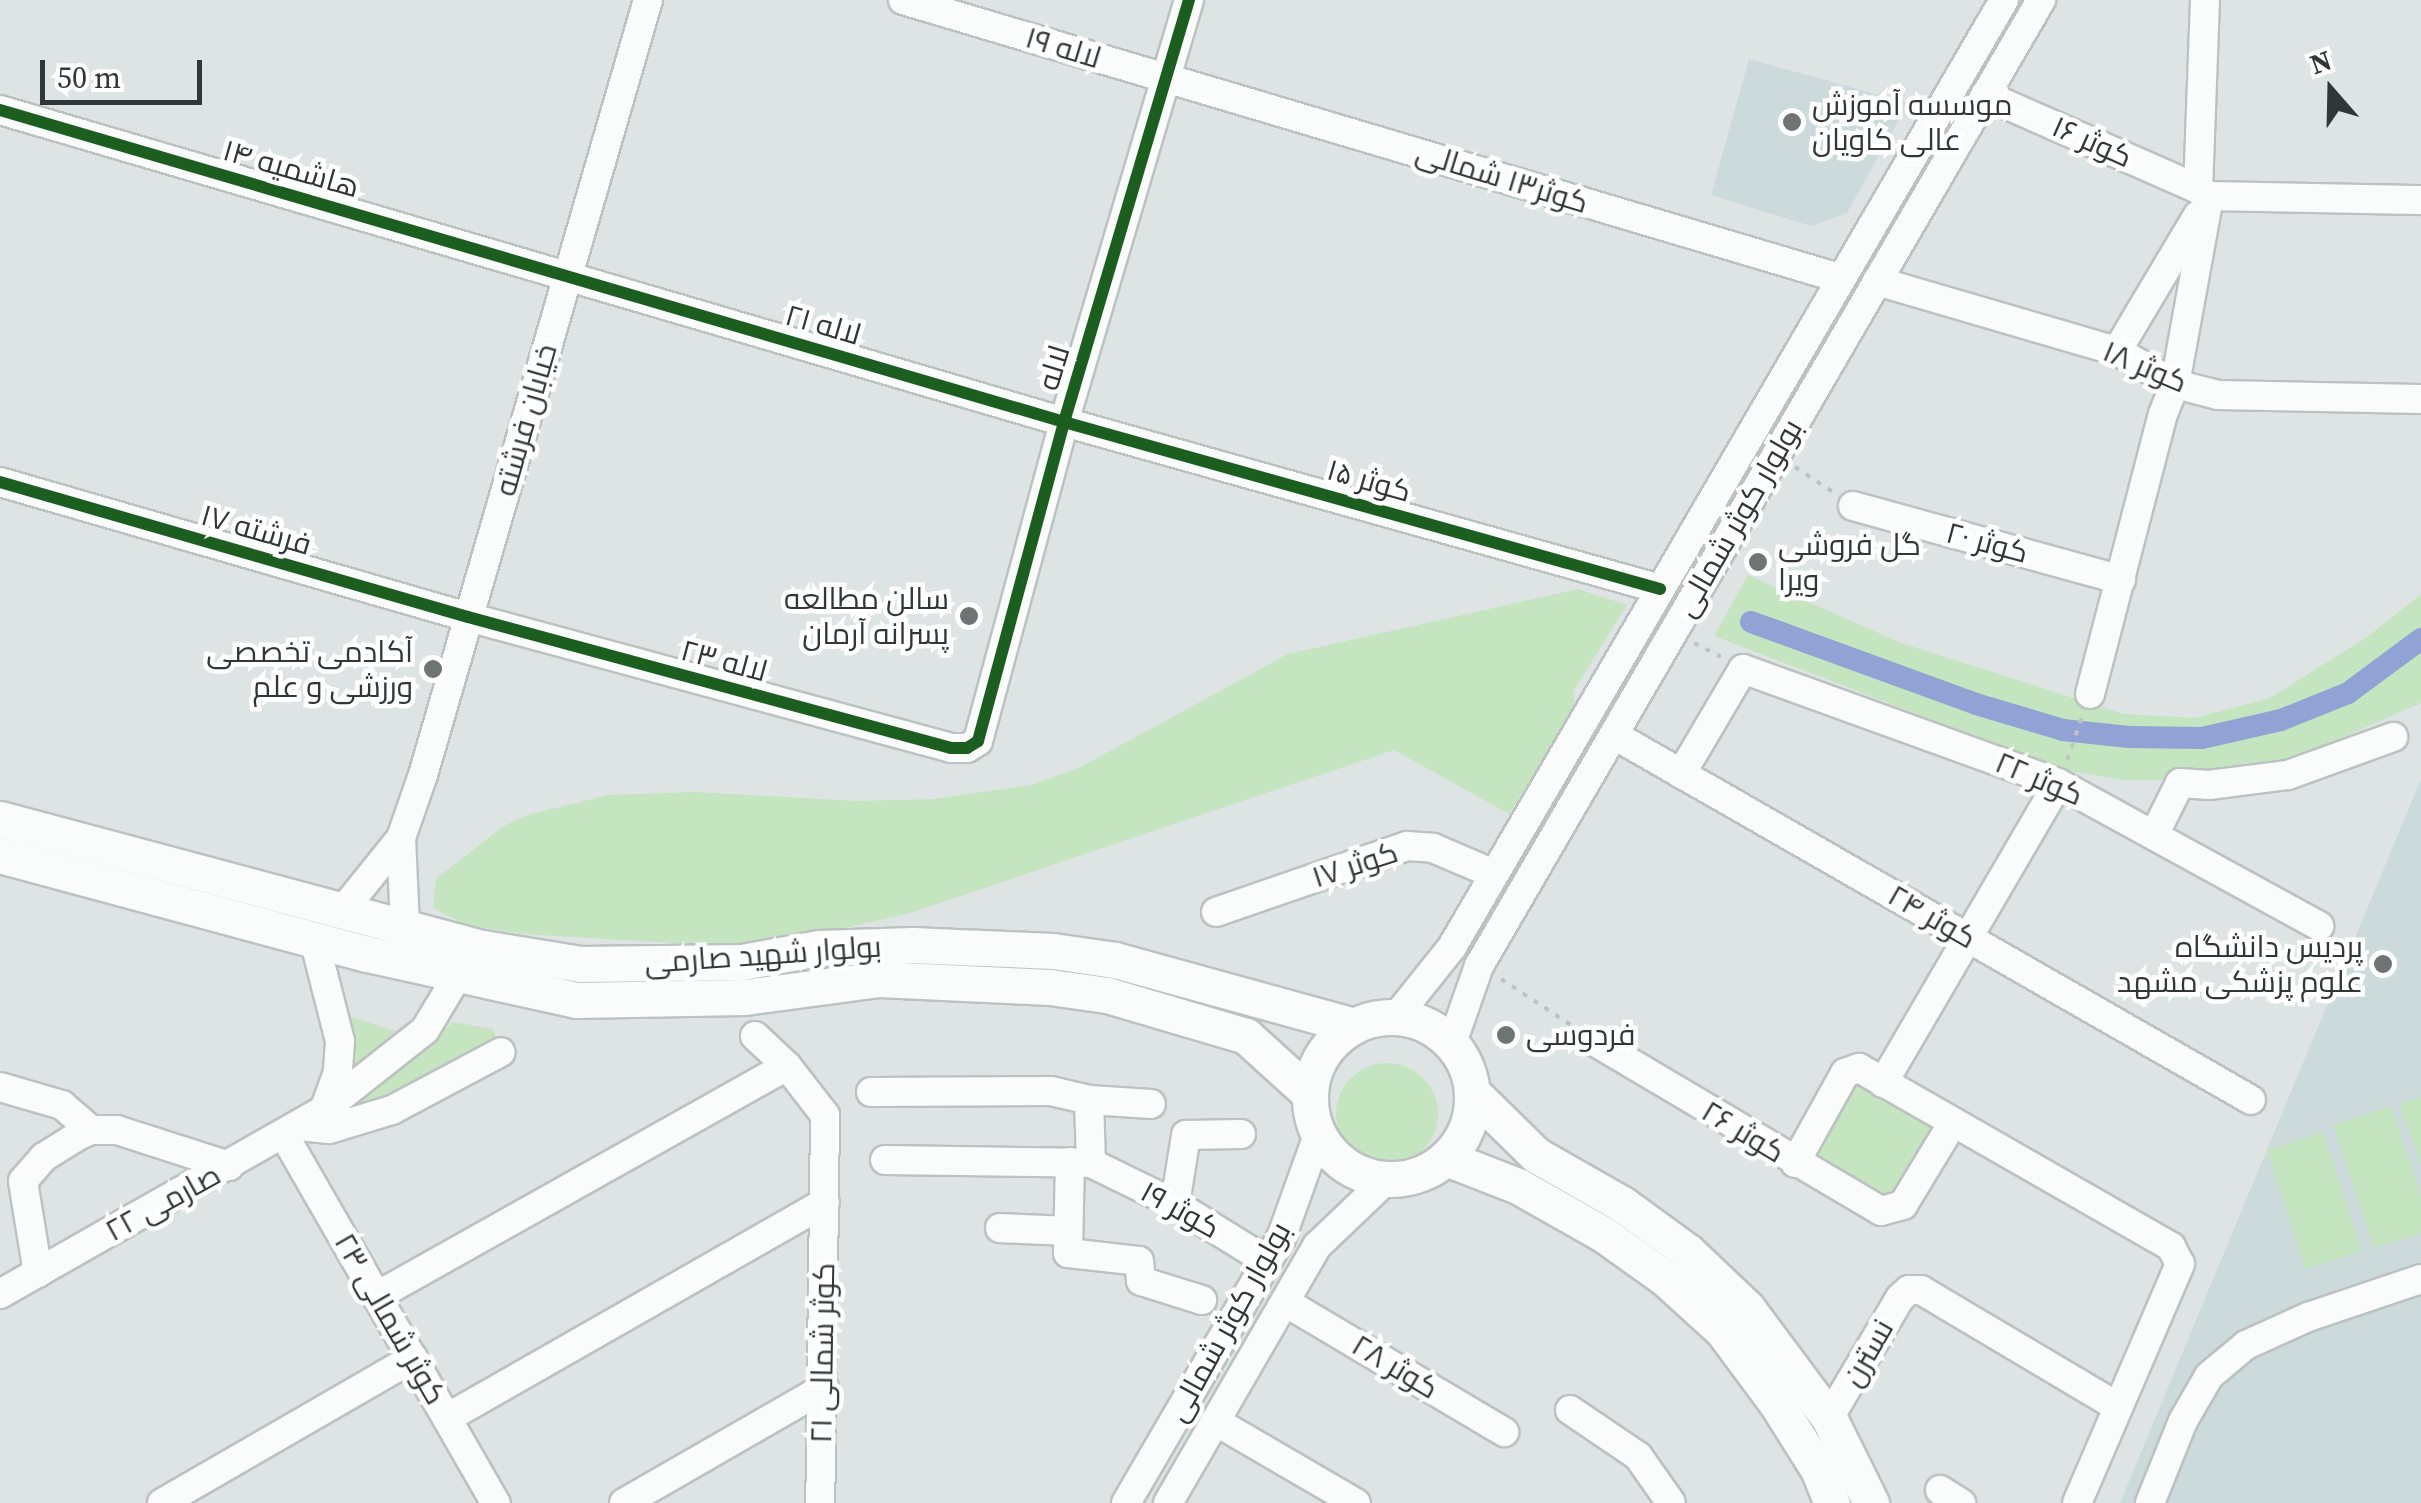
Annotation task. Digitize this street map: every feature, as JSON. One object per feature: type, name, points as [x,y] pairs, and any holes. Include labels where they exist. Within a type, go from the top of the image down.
[{"type":"main road","name":"بولوار شهید صارمی","points":[[0,819],[482,948],[581,964],[742,962],[819,948],[913,944],[1054,951],[1115,960],[1354,1026]]},
{"type":"main road","name":"بولوار شهید صارمی","points":[[0,855],[314,940],[576,1000],[745,997],[878,979],[1050,986],[1107,995],[1246,1036],[1310,1094]]},
{"type":"main road","points":[[1396,1016],[1416,1020],[1452,1043],[1467,1066],[1473,1093],[1464,1134],[1446,1158],[1408,1178],[1387,1179],[1347,1167],[1318,1135],[1310,1094],[1322,1054],[1354,1026],[1396,1016]]},
{"type":"main road","points":[[1473,1093],[1536,1154],[1622,1204],[1688,1252],[1747,1308],[1830,1418],[1871,1503]]},
{"type":"main road","points":[[1446,1158],[1518,1186],[1603,1234],[1666,1280],[1723,1331],[1777,1404],[1818,1469],[1832,1503]]},
{"type":"street","name":"خیابان فرشته","points":[[406,927],[401,838],[648,0]]},
{"type":"street","name":"لاله ۱۹","points":[[902,0],[1166,78]]},
{"type":"street","name":"لاله","points":[[967,748],[978,741],[1064,422],[1189,0]]},
{"type":"street","name":"بولوار کوثر شمالی","points":[[1396,1016],[1452,947],[1838,278],[2004,0]]},
{"type":"street","name":"بولوار کوثر شمالی","points":[[1452,1043],[1479,966],[2040,0]]},
{"type":"street","points":[[2090,694],[2163,414],[2175,384],[2204,193],[2205,0]]},
{"type":"street","name":"کوثر۱۳ شمالی","points":[[1166,78],[1838,278]]},
{"type":"street","name":"کوثر ۱۶","points":[[1985,95],[2204,193],[2421,200]]},
{"type":"street","name":"هاشمیه ۱۴","points":[[0,110],[567,276]]},
{"type":"street","points":[[2118,351],[2204,193]]},
{"type":"street","name":"لاله ۲۱","points":[[567,276],[1064,422]]},
{"type":"street","name":"کوثر ۱۸","points":[[1877,281],[2118,351],[2175,384],[2218,394],[2421,400]]},
{"type":"street","name":"کوثر ۱۵","points":[[1064,422],[1660,589]]},
{"type":"street","name":"فرشته ۱۷","points":[[0,482],[468,617]]},
{"type":"street","name":"کوثر ۲۰","points":[[1853,506],[2120,580]]},
{"type":"street","name":"لاله ۲۳","points":[[468,617],[951,748],[967,748]]},
{"type":"street","points":[[1682,774],[1743,669]]},
{"type":"street","name":"کوثر ۲۲","points":[[1743,669],[2058,783],[2319,926]]},
{"type":"street","name":"کوثر ۲۴","points":[[1614,735],[2251,1100]]},
{"type":"street","points":[[2154,835],[2180,783],[2209,785],[2288,775],[2393,737]]},
{"type":"street","points":[[1883,1083],[2058,783]]},
{"type":"street","name":"خیابان فرشته","points":[[343,910],[401,838]]},
{"type":"street","name":"کوثر ۱۷","points":[[1216,912],[1407,846],[1434,848],[1494,874]]},
{"type":"street","points":[[314,940],[340,1041],[338,1072],[325,1109]]},
{"type":"street","name":"صارمی ۲۲","points":[[0,1294],[325,1109],[425,1030],[458,976]]},
{"type":"street","name":"کوثر شمالی ۲۱","points":[[755,1036],[787,1066],[825,1115],[820,1503]]},
{"type":"street","name":"کوثر ۲۶","points":[[1597,1043],[1881,1212],[1902,1205],[1952,1124]]},
{"type":"street","points":[[291,1130],[329,1129],[392,1110],[500,1052]]},
{"type":"street","points":[[377,1296],[787,1066]]},
{"type":"street","points":[[1795,1163],[1844,1073],[1860,1068],[2171,1246],[2180,1264],[2077,1503]]},
{"type":"street","points":[[0,1087],[62,1105],[91,1130]]},
{"type":"street","points":[[871,1092],[1051,1092],[1089,1100],[1151,1104]]},
{"type":"street","points":[[1089,1100],[1068,1253],[1138,1261],[1142,1281],[1202,1300]]},
{"type":"street","points":[[38,1273],[23,1180],[44,1157],[91,1130],[117,1130],[228,1166]]},
{"type":"street","name":"کوثر شمالی ۲۳","points":[[291,1130],[377,1296],[496,1503]]},
{"type":"street","points":[[1175,1204],[1186,1135],[1241,1134]]},
{"type":"street","name":"بولوار کوثر شمالی","points":[[1126,1503],[1281,1238],[1318,1135]]},
{"type":"street","points":[[885,1160],[1080,1162]]},
{"type":"street","name":"کوثر ۱۹","points":[[1080,1162],[1175,1204],[1268,1261]]},
{"type":"street","name":"بولوار کوثر شمالی","points":[[1168,1503],[1318,1246],[1387,1179]]},
{"type":"street","points":[[447,1418],[825,1202]]},
{"type":"street","points":[[1000,1228],[1068,1231]]},
{"type":"street","points":[[2150,1503],[2184,1421],[2208,1376],[2234,1355],[2308,1317],[2421,1280]]},
{"type":"street","name":"نسترن","points":[[1830,1418],[1900,1298],[1909,1290],[1920,1290],[2116,1406]]},
{"type":"street","name":"کوثر ۲۸","points":[[1285,1302],[1504,1432]]},
{"type":"street","points":[[162,1503],[413,1358]]},
{"type":"street","points":[[624,1503],[824,1388]]},
{"type":"street","points":[[1570,1410],[1638,1456],[1671,1503]]},
{"type":"street","points":[[1215,1421],[1356,1503]]},
{"type":"path","points":[[1776,454],[1853,506]]},
{"type":"path","points":[[1673,632],[1743,669]]},
{"type":"path","points":[[2058,783],[2090,694]]},
{"type":"path","points":[[1479,966],[1597,1043]]},
{"type":"shaded area","points":[[1749,59],[1908,103],[1847,213],[1811,226],[1711,195]]},
{"type":"shaded area","name":"پردیس دانشگاه علوم پزشکی مشهد","points":[[2421,779],[2421,1503],[2120,1503]]},
{"type":"green space","points":[[1748,575],[1901,643],[2124,714],[2195,718],[2270,698],[2367,637],[2421,594],[2421,703],[2287,762],[2206,780],[2122,780],[2060,769],[1714,636]]},
{"type":"green space","points":[[1578,589],[1627,605],[1573,692],[1576,706],[1509,814],[1394,750],[910,913],[787,941],[724,946],[523,934],[466,925],[433,908],[436,879],[502,827],[527,815],[608,795],[695,792],[858,801],[933,799],[1031,785],[1079,768],[1288,654]]},
{"type":"green space","points":[[346,1015],[395,1031],[349,1076],[354,1051]]},
{"type":"green space","points":[[454,1022],[493,1029],[499,1046],[360,1114],[347,1103]]},
{"type":"green space","points":[[1387,1063],[1407,1067],[1423,1078],[1434,1094],[1438,1114],[1434,1134],[1423,1150],[1407,1161],[1387,1165],[1367,1161],[1351,1150],[1340,1134],[1336,1114],[1340,1094],[1351,1078],[1367,1067]]},
{"type":"green space","points":[[1857,1081],[1938,1129],[1892,1206],[1811,1157]]},
{"type":"green space","points":[[2421,1097],[2421,1166],[2400,1104]]},
{"type":"green space","points":[[2391,1106],[2421,1196],[2421,1233],[2374,1248],[2333,1125]]},
{"type":"green space","points":[[2323,1132],[2362,1251],[2306,1269],[2267,1150]]},
{"type":"waterway","points":[[1751,622],[1976,704],[2063,730],[2129,737],[2202,738],[2281,720],[2348,693],[2421,639]]},
{"type":"cycle path","points":[[0,482],[468,617],[951,748],[967,748],[978,741],[1064,422],[1189,0]]},
{"type":"cycle path","points":[[0,110],[1064,422],[1660,589]]},
{"type":"place","name":"موسسه آموزش عالی کاویان","points":[[1792,122]]},
{"type":"place","name":"گل فروشی ویرا","points":[[1758,562]]},
{"type":"place","name":"سالن مطالعه پسرانه آرمان","points":[[969,616]]},
{"type":"place","name":"آکادمی تخصصی ورزشی و علم","points":[[433,669]]},
{"type":"place","name":"پردیس دانشگاه علوم پزشکی مشهد","points":[[2383,964]]},
{"type":"place","name":"فردوسی","points":[[1506,1035]]}]
